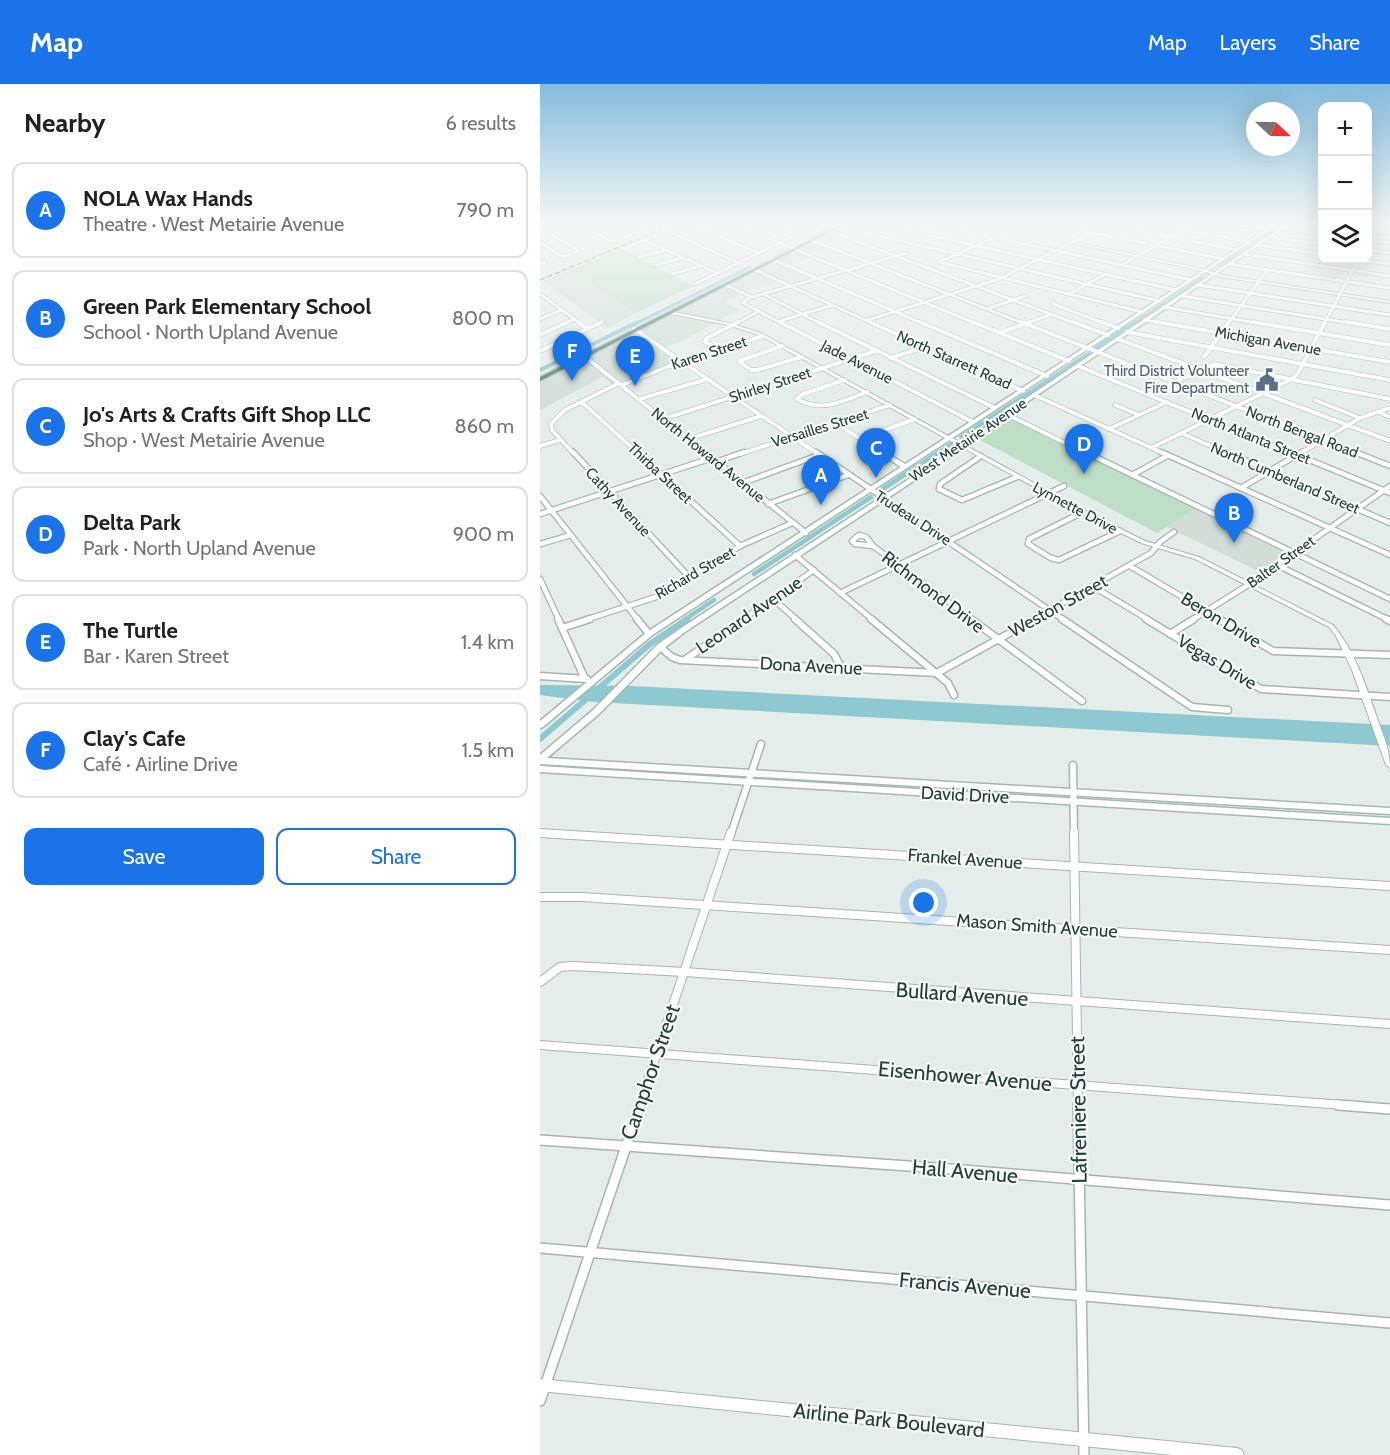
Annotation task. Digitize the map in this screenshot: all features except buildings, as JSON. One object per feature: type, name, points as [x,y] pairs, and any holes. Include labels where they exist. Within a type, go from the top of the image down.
[{"type":"highway","points":[[540,378],[723,285]]},
{"type":"main road","name":"West Metairie Avenue","points":[[540,724],[569,702],[589,681],[649,634],[1184,285]]},
{"type":"main road","name":"West Metairie Avenue","points":[[540,761],[596,712],[660,647],[795,555],[963,446],[1006,414],[1198,285]]},
{"type":"main road","points":[[1083,352],[1093,351],[1096,354]]},
{"type":"main road","points":[[963,428],[958,434],[959,440],[966,441],[976,436]]},
{"type":"main road","points":[[744,573],[739,578],[741,583],[756,581]]},
{"type":"main road","points":[[717,591],[724,588],[732,591],[725,602]]},
{"type":"main road","points":[[540,752],[557,746]]},
{"type":"main road","name":"David Drive","points":[[540,761],[748,779]]},
{"type":"main road","name":"David Drive","points":[[540,769],[1237,807],[1390,811]]},
{"type":"main road","name":"David Drive","points":[[1237,807],[1390,821]]},
{"type":"street","points":[[727,285],[751,297],[794,285]]},
{"type":"street","points":[[834,285],[1047,375]]},
{"type":"street","points":[[882,285],[1069,361]]},
{"type":"street","name":"North Bengal Road","points":[[927,285],[1089,348],[1096,354],[1390,466]]},
{"type":"street","points":[[867,321],[975,285],[1108,335]]},
{"type":"street","points":[[1028,285],[1142,312]]},
{"type":"street","points":[[1068,295],[1085,285]]},
{"type":"street","points":[[1091,285],[1159,301]]},
{"type":"street","points":[[1152,285],[1176,290]]},
{"type":"street","points":[[1198,285],[1390,315]]},
{"type":"street","points":[[1204,357],[1256,285]]},
{"type":"street","points":[[1286,285],[1390,301]]},
{"type":"street","points":[[1151,448],[1234,405],[1289,380],[1298,373],[1344,285]]},
{"type":"street","points":[[1371,285],[1390,288]]},
{"type":"street","name":"North Starrett Road","points":[[790,286],[1023,391]]},
{"type":"street","points":[[540,294],[588,329]]},
{"type":"street","points":[[764,294],[995,408]]},
{"type":"street","points":[[990,309],[1025,296]]},
{"type":"street","points":[[1182,296],[1390,329]]},
{"type":"street","name":"Jade Avenue","points":[[751,297],[743,303],[973,422]]},
{"type":"street","points":[[540,304],[549,300]]},
{"type":"street","points":[[1054,302],[1053,304],[1118,328]]},
{"type":"street","points":[[779,321],[832,305]]},
{"type":"street","points":[[1164,307],[1390,345]]},
{"type":"street","points":[[540,319],[561,310]]},
{"type":"street","points":[[718,349],[705,342],[707,338],[759,311]]},
{"type":"street","name":"Lynnette Drive","points":[[670,312],[730,325],[763,336],[1119,531],[1156,546],[1197,558],[1331,627],[1339,633],[1348,652],[1390,765]]},
{"type":"street","points":[[999,333],[1052,314]]},
{"type":"street","points":[[540,335],[574,319]]},
{"type":"street","name":"Michigan Avenue","points":[[1145,320],[1390,362]]},
{"type":"street","points":[[540,351],[602,322]]},
{"type":"street","name":"Trudeau Drive","points":[[635,329],[848,476],[1192,707],[1228,710]]},
{"type":"street","points":[[1127,332],[1390,380]]},
{"type":"street","name":"Karen Street","points":[[551,423],[558,414],[621,384],[707,355],[718,349],[763,336]]},
{"type":"street","points":[[1118,339],[1390,441]]},
{"type":"street","points":[[782,346],[739,361],[751,370],[757,370],[802,357]]},
{"type":"street","points":[[890,358],[925,346]]},
{"type":"street","name":"Shirley Street","points":[[663,419],[876,351]]},
{"type":"street","name":"North Howard Avenue","points":[[583,356],[806,533]]},
{"type":"street","points":[[1149,394],[1211,365],[1390,399]]},
{"type":"street","name":"North Atlanta Street","points":[[1078,366],[1390,493]]},
{"type":"street","points":[[640,399],[708,379]]},
{"type":"street","points":[[844,380],[801,394],[797,399],[808,406],[818,408],[867,392]]},
{"type":"street","name":"North Starrett Road","points":[[1034,395],[1390,555]]},
{"type":"street","points":[[1315,400],[1360,418]]},
{"type":"street","points":[[1109,429],[1167,402]]},
{"type":"street","name":"Thirba Street","points":[[579,403],[584,404],[740,546]]},
{"type":"street","name":"Versailles Street","points":[[540,514],[817,426],[837,424],[890,405]]},
{"type":"street","points":[[1114,405],[1139,415]]},
{"type":"street","points":[[1241,488],[1360,418],[1390,408]]},
{"type":"street","points":[[1377,412],[1390,417]]},
{"type":"street","points":[[1006,414],[1390,599]]},
{"type":"street","points":[[689,439],[761,416]]},
{"type":"street","points":[[861,439],[915,418]]},
{"type":"street","name":"Cathy Avenue","points":[[551,423],[552,430],[560,440],[690,578]]},
{"type":"street","points":[[837,424],[905,467]]},
{"type":"street","name":"North Cumberland Street","points":[[1181,433],[1390,523]]},
{"type":"street","points":[[540,446],[560,440]]},
{"type":"street","points":[[742,483],[819,455]]},
{"type":"street","points":[[981,456],[940,484],[939,489],[962,500],[1017,477]]},
{"type":"street","points":[[1132,476],[1167,456]]},
{"type":"street","points":[[768,504],[848,476]]},
{"type":"street","points":[[840,592],[1064,486]]},
{"type":"street","name":"Balter Street","points":[[1170,634],[1278,565],[1390,486]]},
{"type":"street","points":[[540,496],[649,634]]},
{"type":"street","points":[[1083,512],[1029,539],[1028,544],[1051,558],[1059,560],[1119,531]]},
{"type":"street","name":"Richard Street","points":[[562,628],[629,607],[669,591],[740,546],[792,523]]},
{"type":"street","name":"Weston Street","points":[[937,673],[1130,566],[1151,553],[1174,532]]},
{"type":"street","points":[[540,544],[571,535]]},
{"type":"street","name":"Richmond Drive","points":[[873,546],[1082,701]]},
{"type":"street","points":[[795,555],[937,673],[948,683],[954,695]]},
{"type":"street","points":[[1278,565],[1390,621]]},
{"type":"street","name":"Beron Drive","points":[[1130,566],[1273,651],[1348,652],[1390,656]]},
{"type":"street","name":"Leonard Avenue","points":[[685,659],[814,570]]},
{"type":"street","points":[[540,579],[589,681]]},
{"type":"street","name":"Vegas Drive","points":[[1094,587],[1260,689],[1390,697]]},
{"type":"street","points":[[772,598],[834,654],[841,667]]},
{"type":"street","points":[[660,647],[672,657],[685,659]]},
{"type":"street","name":"Dona Avenue","points":[[685,659],[937,673]]},
{"type":"street","points":[[540,676],[589,681]]},
{"type":"street","name":"Camphor Street","points":[[540,1401],[542,1385],[626,1145],[761,744]]},
{"type":"street","name":"Lafreniere Street","points":[[1073,765],[1084,1455]]},
{"type":"street","name":"Frankel Avenue","points":[[540,833],[1390,886]]},
{"type":"street","name":"Mason Smith Avenue","points":[[540,897],[582,897],[1390,950]]},
{"type":"street","name":"Bullard Avenue","points":[[540,982],[560,967],[685,972],[1390,1024]]},
{"type":"street","name":"Eisenhower Avenue","points":[[540,1045],[1390,1108]]},
{"type":"street","name":"Hall Avenue","points":[[540,1140],[1390,1204]]},
{"type":"street","name":"Francis Avenue","points":[[540,1248],[1390,1323]]},
{"type":"street","name":"Airline Park Boulevard","points":[[542,1385],[1237,1455]]},
{"type":"shaded area","points":[[549,285],[594,285],[636,313],[608,328]]},
{"type":"shaded area","points":[[727,285],[766,285],[724,302],[738,310],[682,341],[665,347],[688,362],[614,386],[603,377],[540,410],[540,380]]},
{"type":"shaded area","points":[[1197,508],[1290,553],[1262,573],[1167,527]]},
{"type":"green space","points":[[594,285],[693,286],[636,313]]},
{"type":"green space","points":[[1007,417],[1197,508],[1157,533],[978,439]]},
{"type":"water","points":[[540,685],[631,686],[1390,725],[1390,746],[595,702],[540,695]]},
{"type":"waterway","points":[[635,324],[714,285]]},
{"type":"waterway","points":[[1133,324],[1192,285]]},
{"type":"waterway","points":[[540,370],[638,322]]},
{"type":"waterway","points":[[1096,348],[1135,322]]},
{"type":"waterway","points":[[961,437],[1090,353]]},
{"type":"waterway","points":[[939,452],[951,444]]},
{"type":"waterway","points":[[878,492],[939,452]]},
{"type":"waterway","points":[[754,574],[871,497]]},
{"type":"waterway","points":[[684,620],[714,600]]},
{"type":"waterway","points":[[540,739],[650,644],[687,619]]},
{"type":"place","name":"Third District Volunteer Fire Department","points":[[1267,380]]},
{"type":"place","name":"Clay's Cafe","points":[[572,381]]},
{"type":"place","name":"The Turtle","points":[[635,386]]},
{"type":"place","name":"Delta Park","points":[[1084,474]]},
{"type":"place","name":"Jo's Arts & Crafts Gift Shop LLC","points":[[876,478]]},
{"type":"place","name":"NOLA Wax Hands","points":[[821,505]]},
{"type":"place","name":"Green Park Elementary School","points":[[1234,543]]}]
